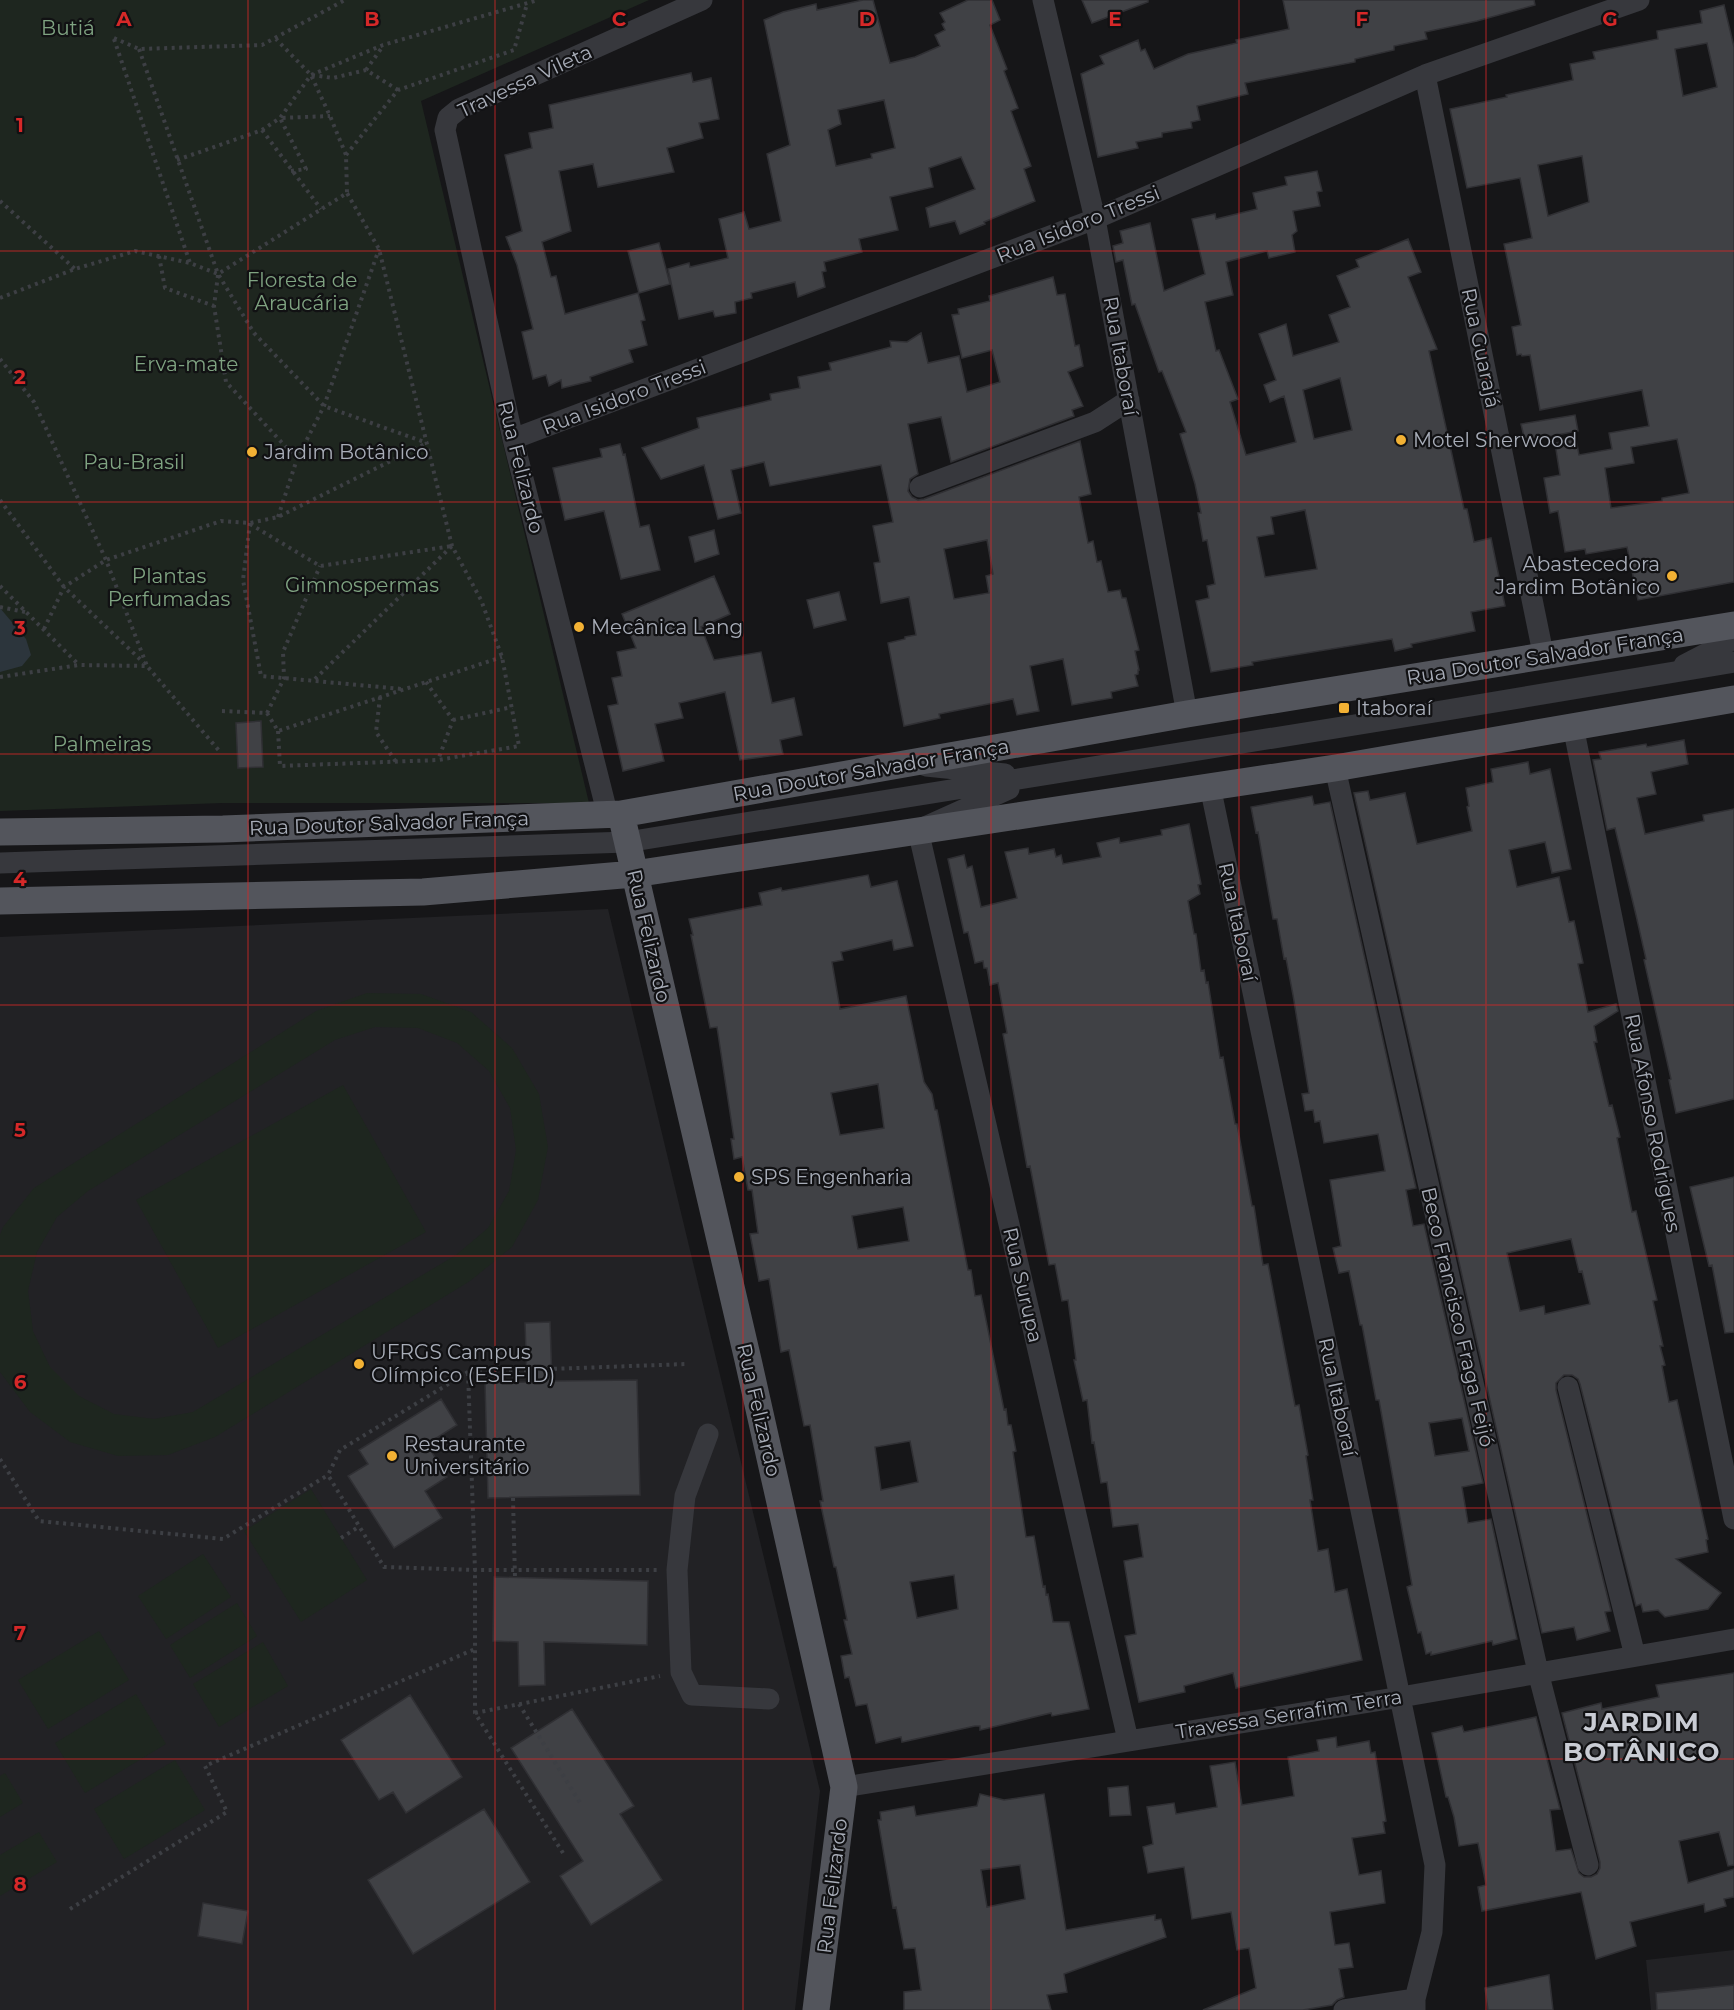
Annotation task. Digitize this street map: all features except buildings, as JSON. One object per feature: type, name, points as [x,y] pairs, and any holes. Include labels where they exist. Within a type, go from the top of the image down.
[{"type":"main road","name":"Rua Doutor Salvador França","points":[[0,832],[234,828],[614,815],[1186,714],[1544,658],[1734,625]]},
{"type":"main road","points":[[0,901],[423,892],[634,874],[1335,768],[1734,699]]},
{"type":"main road","name":"Rua Felizardo","points":[[614,815],[627,842],[751,1371],[844,1787],[816,2010]]},
{"type":"street","name":"Travessa Vileta","points":[[448,118],[459,109],[702,0]]},
{"type":"street","name":"Rua Itaboraí","points":[[1043,0],[1095,219],[1186,714]]},
{"type":"street","name":"Rua Isidoro Tressi","points":[[513,439],[1095,219],[1425,75],[1639,0]]},
{"type":"street","name":"Rua Guarajá","points":[[1425,75],[1544,658]]},
{"type":"street","name":"Rua Felizardo","points":[[448,118],[445,130],[513,439],[614,815]]},
{"type":"street","points":[[920,487],[1095,422],[1129,400]]},
{"type":"street","points":[[1665,674],[1734,639]]},
{"type":"street","points":[[0,863],[627,842],[1734,662]]},
{"type":"street","name":"Rua Afonso Rodrigues","points":[[1573,726],[1734,1519]]},
{"type":"street","points":[[908,764],[1036,777]]},
{"type":"street","name":"Beco Francisco Fraga Feijó","points":[[1335,768],[1538,1672],[1588,1865]]},
{"type":"street","points":[[918,830],[1036,777]]},
{"type":"street","name":"Rua Itaboraí","points":[[1210,786],[1435,1865],[1432,1932],[1415,2005]]},
{"type":"street","name":"Rua Surupa","points":[[918,830],[1128,1740]]},
{"type":"street","points":[[1568,1387],[1635,1656]]},
{"type":"street","points":[[708,1434],[685,1496],[677,1570],[681,1672],[692,1695],[769,1699]]},
{"type":"street","name":"Travessa Serrafim Terra","points":[[844,1787],[1401,1697],[1734,1639]]},
{"type":"street","points":[[1344,2010],[1415,2005]]},
{"type":"path","points":[[190,263],[114,38],[139,49],[262,45],[345,0]]},
{"type":"path","points":[[177,160],[262,130],[280,118],[311,75],[383,45],[538,0]]},
{"type":"path","points":[[346,155],[398,90],[514,50],[527,4]]},
{"type":"path","points":[[267,713],[278,731],[280,766],[438,760],[519,746],[502,657],[481,600],[452,546],[379,249],[348,193],[346,155],[311,75],[276,39]]},
{"type":"path","points":[[311,75],[333,78],[366,70],[383,45]]},
{"type":"path","points":[[139,49],[218,274],[254,333],[324,406],[428,443]]},
{"type":"path","points":[[366,70],[398,90]]},
{"type":"path","points":[[280,118],[330,116]]},
{"type":"path","points":[[280,118],[306,169],[291,171]]},
{"type":"path","points":[[262,130],[321,209]]},
{"type":"path","points":[[218,274],[348,193]]},
{"type":"path","points":[[0,201],[75,269]]},
{"type":"path","points":[[278,518],[297,459],[324,406],[379,249]]},
{"type":"path","points":[[0,298],[75,269],[135,251],[190,263],[218,274]]},
{"type":"path","points":[[159,256],[165,288],[214,306]]},
{"type":"path","points":[[218,274],[214,306],[226,382],[297,459]]},
{"type":"path","points":[[0,359],[34,402],[106,560],[147,666]]},
{"type":"path","points":[[44,629],[64,587],[106,560],[221,521],[250,523],[278,518],[428,443]]},
{"type":"path","points":[[0,500],[64,587],[147,666],[221,753]]},
{"type":"path","points":[[250,523],[320,566],[452,546]]},
{"type":"path","points":[[250,523],[243,580],[261,676],[314,679],[404,689]]},
{"type":"path","points":[[314,679],[452,546]]},
{"type":"path","points":[[267,713],[284,678],[283,652],[320,566]]},
{"type":"path","points":[[0,586],[79,665]]},
{"type":"path","points":[[0,607],[26,612]]},
{"type":"path","points":[[278,731],[502,657]]},
{"type":"path","points":[[0,677],[79,665],[147,666]]},
{"type":"path","points":[[426,682],[453,720]]},
{"type":"path","points":[[380,697],[376,732],[396,762]]},
{"type":"path","points":[[453,720],[512,706]]},
{"type":"path","points":[[222,711],[267,713]]},
{"type":"path","points":[[438,760],[453,720]]},
{"type":"path","points":[[0,1459],[39,1521],[223,1539],[328,1475],[340,1450],[468,1372],[687,1364]]},
{"type":"path","points":[[468,1372],[475,1570],[475,1713],[563,1853]]},
{"type":"path","points":[[328,1475],[384,1567],[475,1570],[677,1570]]},
{"type":"path","points":[[513,1498],[515,1578]]},
{"type":"path","points":[[341,1538],[360,1527]]},
{"type":"path","points":[[69,1909],[227,1812],[205,1766],[475,1649]]},
{"type":"path","points":[[475,1713],[681,1672]]},
{"type":"path","points":[[519,1704],[582,1806]]},
{"type":"shaded area","points":[[0,608],[26,639],[31,655],[22,666],[0,672]]},
{"type":"shaded area","name":"UFRGS Campus Olímpico (ESEFID)","points":[[608,909],[820,1791],[795,2010],[0,2010],[0,937]]},
{"type":"shaded area","points":[[1734,1950],[1734,2010],[1651,2010],[1646,1960]]},
{"type":"green space","name":"Jardim Botânico","points":[[0,0],[649,0],[421,101],[589,803],[222,803],[0,811]]},
{"type":"green space","points":[[367,993],[421,994],[471,1012],[512,1048],[539,1094],[548,1147],[538,1200],[512,1247],[470,1281],[215,1437],[168,1455],[118,1456],[70,1442],[30,1412],[0,1372],[0,1235],[3,1227],[34,1188],[316,1011]],"holes":[[[375,1027],[418,1028],[457,1043],[489,1071],[510,1108],[516,1150],[509,1191],[488,1228],[456,1255],[193,1412],[154,1419],[114,1414],[79,1396],[50,1367],[33,1331],[28,1291],[37,1252],[57,1217],[88,1191],[335,1040]]]},
{"type":"green space","points":[[343,1085],[426,1232],[218,1348],[136,1200]]},
{"type":"green space","points":[[311,1489],[367,1580],[301,1622],[244,1531]]},
{"type":"green space","points":[[203,1554],[231,1597],[166,1639],[138,1596]]},
{"type":"green space","points":[[237,1603],[257,1636],[190,1678],[170,1645]]},
{"type":"green space","points":[[99,1631],[129,1680],[48,1729],[18,1680]]},
{"type":"green space","points":[[263,1642],[288,1686],[219,1727],[193,1684]]},
{"type":"green space","points":[[136,1694],[166,1744],[85,1793],[55,1743]]},
{"type":"green space","points":[[175,1760],[205,1810],[124,1859],[94,1809]]},
{"type":"green space","points":[[5,1773],[23,1803],[0,1817],[0,1776]]},
{"type":"green space","points":[[39,1832],[57,1862],[0,1896],[0,1855]]},
{"type":"place","name":"Motel Sherwood","points":[[1401,440]]},
{"type":"place","name":"Jardim Botânico","points":[[252,452]]},
{"type":"place","name":"Abastecedora Jardim Botânico","points":[[1672,576]]},
{"type":"place","name":"Mecânica Lang","points":[[579,627]]},
{"type":"place","name":"Itaboraí","points":[[1344,708]]},
{"type":"place","name":"SPS Engenharia","points":[[739,1177]]},
{"type":"place","name":"UFRGS Campus Olímpico (ESEFID)","points":[[359,1364]]},
{"type":"place","name":"Restaurante Universitário","points":[[392,1456]]},
{"type":"district","name":"JARDIM BOTÂNICO","points":[[1642,1737]]},
{"type":"park label","name":"Butiá","points":[[68,28]]},
{"type":"park label","name":"Floresta de Araucária","points":[[302,292]]},
{"type":"park label","name":"Erva-mate","points":[[186,364]]},
{"type":"park label","name":"Pau-Brasil","points":[[134,462]]},
{"type":"park label","name":"Gimnospermas","points":[[362,585]]},
{"type":"park label","name":"Plantas Perfumadas","points":[[169,588]]},
{"type":"park label","name":"Palmeiras","points":[[102,744]]}]
